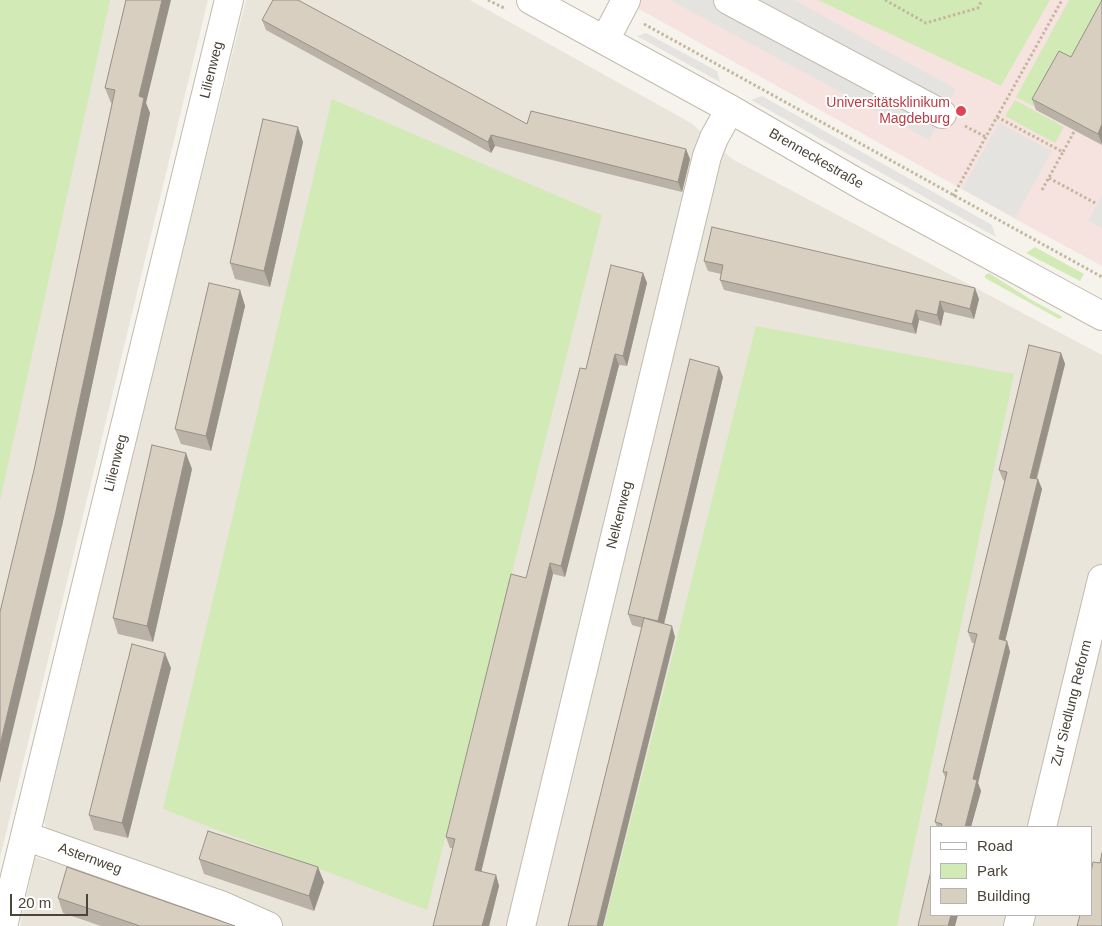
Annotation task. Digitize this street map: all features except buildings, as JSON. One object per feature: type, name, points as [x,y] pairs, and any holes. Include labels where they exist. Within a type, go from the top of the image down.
[{"type":"street","name":"Lilienweg","points":[[3,926],[228,0]]},
{"type":"street","name":"Brenneckestraße","points":[[531,0],[730,109],[863,186],[1102,316]]},
{"type":"street","points":[[728,0],[942,114]]},
{"type":"street","points":[[605,40],[623,6]]},
{"type":"street","name":"Nelkenweg","points":[[522,926],[707,156],[714,138],[730,109]]},
{"type":"street","name":"Zur Siedlung Reform","points":[[1042,826],[1102,579]]},
{"type":"street","name":"Asternweg","points":[[24,836],[223,906],[268,926]]},
{"type":"path","points":[[886,0],[926,23],[978,8],[982,0]]},
{"type":"path","points":[[954,196],[1062,0]]},
{"type":"path","points":[[623,6],[954,196],[1102,277]]},
{"type":"path","points":[[998,116],[1063,152]]},
{"type":"path","points":[[1042,190],[1075,130]]},
{"type":"path","points":[[1049,178],[1097,204]]},
{"type":"shaded area","points":[[0,0],[208,0],[0,858]]},
{"type":"shaded area","points":[[246,0],[470,0],[691,123],[732,159],[1102,355],[1102,926],[20,926],[35,857],[47,861],[57,832],[47,830],[44,821],[164,325]]},
{"type":"shaded area","name":"Universitätsklinikum Magdeburg","points":[[623,0],[1102,0],[1102,266],[1019,221]]},
{"type":"shaded area","points":[[670,0],[794,0],[956,89],[929,140]]},
{"type":"shaded area","points":[[646,33],[717,71],[720,82],[637,36]]},
{"type":"shaded area","points":[[762,96],[992,225],[996,237],[751,100]]},
{"type":"shaded area","points":[[999,123],[1052,151],[1015,218],[962,189]]},
{"type":"shaded area","points":[[1102,195],[1102,228],[1088,221]]},
{"type":"green space","points":[[0,0],[110,0],[0,501]]},
{"type":"green space","points":[[818,0],[1050,0],[1001,86]]},
{"type":"green space","points":[[1069,0],[1102,0],[1102,18],[1037,108],[1016,97]]},
{"type":"green space","points":[[332,99],[602,215],[427,910],[163,809]]},
{"type":"green space","points":[[1015,100],[1064,127],[1055,143],[1005,116]]},
{"type":"green space","points":[[1035,247],[1084,274],[1080,281],[1026,253]]},
{"type":"green space","points":[[989,273],[1063,317],[1059,319],[985,278],[985,275]]},
{"type":"green space","points":[[756,326],[1014,374],[897,926],[604,926]]},
{"type":"place","name":"Universitätsklinikum Magdeburg","points":[[961,111]]}]
